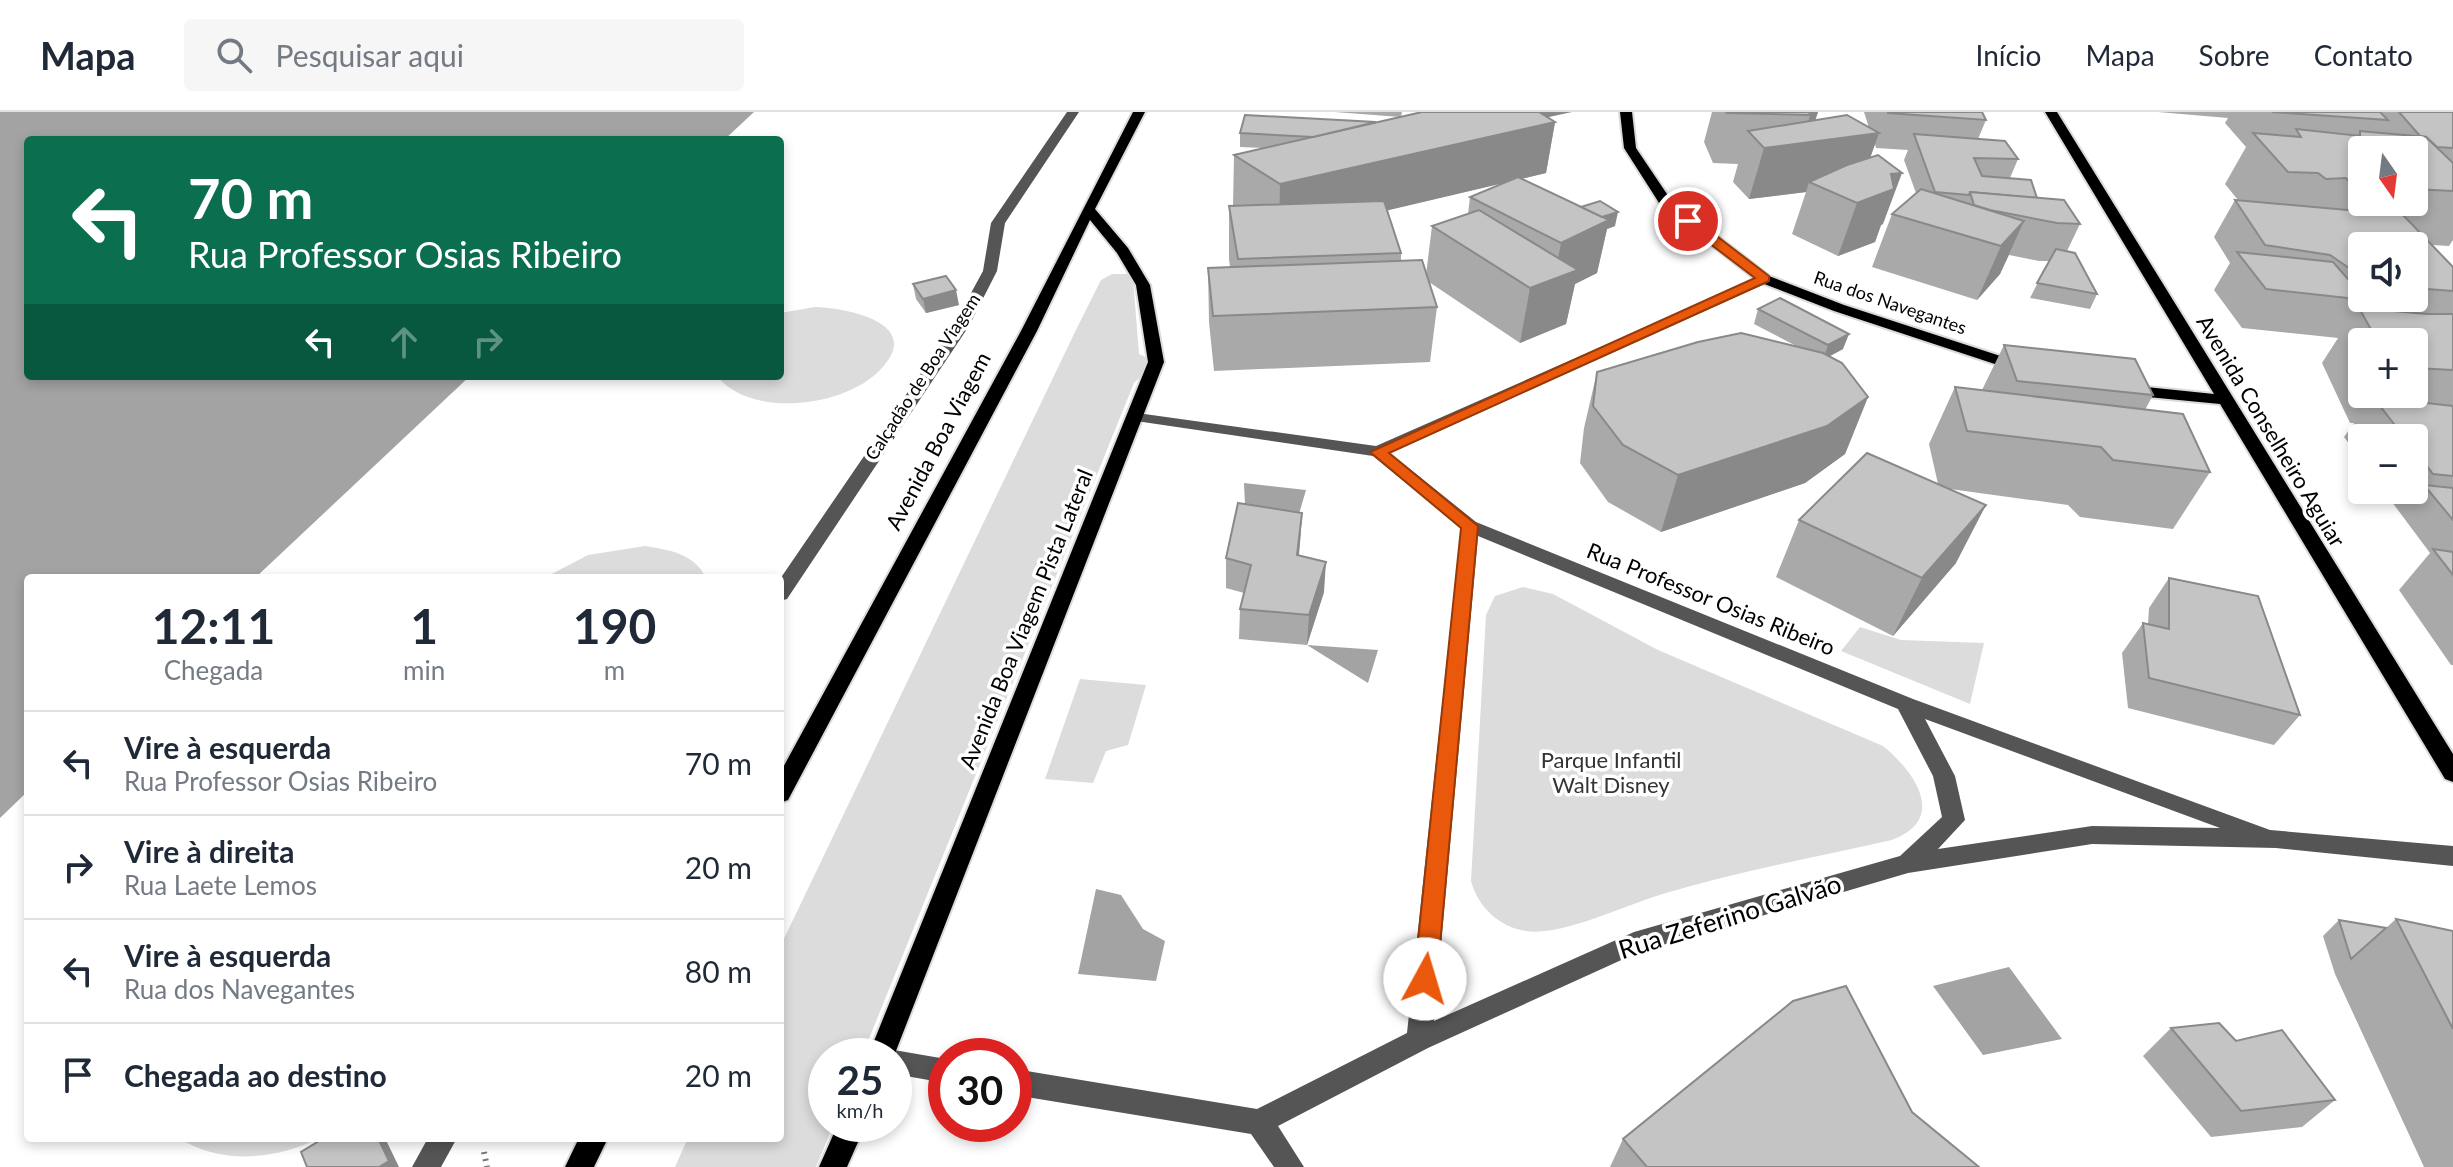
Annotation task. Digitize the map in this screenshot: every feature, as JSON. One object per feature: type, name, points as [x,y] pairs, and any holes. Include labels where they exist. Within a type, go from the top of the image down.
[{"type":"main road","name":"Avenida Boa Viagem","points":[[784,787],[1029,331],[1139,112]]},
{"type":"main road","name":"Rua dos Navegantes","points":[[1626,112],[1630,148],[1666,203],[1764,279],[1839,308],[2043,373]]},
{"type":"main road","name":"Avenida Conselheiro Aguiar","points":[[2051,112],[2453,773]]},
{"type":"main road","name":"Avenida Boa Viagem Pista Lateral","points":[[888,1038],[1156,362],[1143,285],[1123,251],[1088,209]]},
{"type":"main road","points":[[2112,389],[2227,400]]},
{"type":"main road","points":[[579,1167],[592,1142]]},
{"type":"main road","points":[[833,1167],[844,1142]]},
{"type":"street","name":"Calçadão de Boa Viagem","points":[[784,588],[961,326],[990,271],[998,223],[1073,112]]},
{"type":"street","points":[[1136,416],[1378,452],[1764,279]]},
{"type":"street","name":"Rua Professor Osias Ribeiro","points":[[1378,452],[1470,526],[1906,704],[2276,839]]},
{"type":"street","points":[[1419,1040],[1470,526]]},
{"type":"street","name":"Rua Zeferino Galvão","points":[[1906,704],[1944,776],[1954,820],[1908,863]]},
{"type":"street","name":"Rua Zeferino Galvão","points":[[1259,1122],[1419,1040],[1634,943],[1908,863],[2092,835],[2276,839],[2453,856]]},
{"type":"street","points":[[1032,1085],[1259,1122],[1290,1167]]},
{"type":"street","points":[[426,1167],[441,1142]]},
{"type":"green space","points":[[1112,274],[1127,274],[1133,278],[1139,354],[1156,362],[1134,383],[869,1038],[808,1038],[808,1142],[826,1142],[816,1167],[675,1167],[686,1142],[784,1142],[784,939],[1101,280]]},
{"type":"green space","points":[[815,307],[862,315],[888,330],[894,340],[892,354],[880,370],[864,383],[845,393],[822,399],[774,403],[732,390],[721,380],[784,380],[784,312]]},
{"type":"green space","points":[[645,546],[672,551],[688,558],[704,574],[552,574],[588,555]]},
{"type":"green space","name":"Parque Infantil Walt Disney","points":[[1523,587],[1553,594],[1658,650],[1883,746],[1915,782],[1922,808],[1919,820],[1909,831],[1892,840],[1694,885],[1558,929],[1526,931],[1507,925],[1484,907],[1471,881],[1486,615],[1495,596]]},
{"type":"green space","points":[[1860,627],[1901,640],[1984,643],[1970,704],[1841,651]]},
{"type":"green space","points":[[1080,679],[1146,685],[1128,745],[1106,751],[1093,783],[1045,779]]},
{"type":"green space","points":[[186,1142],[309,1142],[285,1151],[248,1156],[230,1156]]},
{"type":"shaded area","points":[[0,112],[754,112],[728,136],[24,136],[24,380],[466,380],[259,574],[24,574],[24,795],[0,818]]},
{"type":"shaded area","points":[[1244,483],[1306,490],[1299,514],[1245,505]]},
{"type":"shaded area","points":[[1307,645],[1378,650],[1368,683]]},
{"type":"shaded area","points":[[1096,889],[1121,895],[1143,929],[1165,941],[1156,981],[1078,974]]},
{"type":"shaded area","points":[[2009,967],[2062,1039],[1983,1055],[1933,986]]},
{"type":"building","points":[[1422,112],[1539,112],[1555,122],[1280,184],[1234,155]]},
{"type":"building","points":[[1809,112],[1810,115],[1727,113]]},
{"type":"building","points":[[1982,112],[1986,120],[1888,113]]},
{"type":"building","points":[[2272,112],[2380,112],[2388,120]]},
{"type":"building","points":[[2399,112],[2453,112],[2453,148],[2437,147],[2428,136],[2420,136]]},
{"type":"building","points":[[1245,115],[1376,122],[1313,137],[1240,133]]},
{"type":"building","points":[[1847,115],[1879,133],[1764,148],[1748,131]]},
{"type":"building","points":[[2296,129],[2360,136],[2348,136],[2348,180],[2326,179],[2318,173],[2288,172],[2253,133],[2301,137]]},
{"type":"building","points":[[2360,131],[2415,136],[2360,136]]},
{"type":"building","points":[[1914,134],[2005,141],[2018,159],[1974,158],[1982,176],[2031,180],[2037,198],[1935,192]]},
{"type":"building","points":[[2428,139],[2453,163],[2453,191],[2428,190]]},
{"type":"building","points":[[1878,155],[1902,173],[1891,174],[1894,189],[1857,203],[1809,182],[1847,165]]},
{"type":"building","points":[[1518,177],[1609,220],[1561,243],[1470,197]]},
{"type":"building","points":[[1921,189],[2024,221],[2001,246],[1892,214]]},
{"type":"building","points":[[1970,192],[2064,200],[2080,224],[2057,223],[1990,210],[1974,205]]},
{"type":"building","points":[[2235,200],[2348,210],[2348,216],[2404,216],[2419,232],[2348,232],[2348,267],[2330,255],[2265,245]]},
{"type":"building","points":[[1384,201],[1401,253],[1238,259],[1229,206]]},
{"type":"building","points":[[1600,201],[1618,212],[1602,217],[1581,207]]},
{"type":"building","points":[[1479,210],[1578,270],[1530,288],[1432,226]]},
{"type":"building","points":[[2428,241],[2453,267],[2453,291],[2428,289]]},
{"type":"building","points":[[2056,249],[2075,253],[2097,294],[2037,283]]},
{"type":"building","points":[[2237,252],[2333,262],[2348,279],[2348,298],[2266,289]]},
{"type":"building","points":[[1422,260],[1437,307],[1213,316],[1208,268]]},
{"type":"building","points":[[946,276],[956,290],[923,299],[913,284]]},
{"type":"building","points":[[1780,298],[1849,334],[1828,345],[1758,309]]},
{"type":"building","points":[[2361,312],[2453,314],[2453,370],[2428,369],[2428,328],[2370,328]]},
{"type":"building","points":[[1741,333],[1823,353],[1842,363],[1868,397],[1827,426],[1678,475],[1623,445],[1593,406],[1597,372],[1698,342]]},
{"type":"building","points":[[2004,345],[2135,359],[2153,395],[2017,381]]},
{"type":"building","points":[[1955,387],[2183,414],[2210,472],[2113,460],[2101,447],[1967,431]]},
{"type":"building","points":[[2428,403],[2453,406],[2453,476],[2433,474],[2428,467],[2428,424],[2394,424],[2382,408],[2428,408]]},
{"type":"building","points":[[1867,453],[1986,505],[1922,578],[1799,520]]},
{"type":"building","points":[[2428,485],[2453,488],[2453,520],[2428,490]]},
{"type":"building","points":[[1238,503],[1302,513],[1297,555],[1326,562],[1309,615],[1240,609],[1251,565],[1226,558]]},
{"type":"building","points":[[2433,549],[2453,552],[2453,575]]},
{"type":"building","points":[[2169,578],[2258,596],[2300,715],[2149,678],[2143,623],[2169,629]]},
{"type":"building","points":[[2396,919],[2453,931],[2453,1029]]},
{"type":"building","points":[[2339,920],[2386,928],[2351,959]]},
{"type":"building","points":[[1846,986],[1912,1112],[1979,1167],[1647,1167],[1623,1139],[1793,1001]]},
{"type":"building","points":[[2219,1023],[2236,1041],[2282,1030],[2335,1100],[2241,1111],[2171,1028]]},
{"type":"building","points":[[317,1142],[380,1142],[389,1161],[379,1167],[307,1167],[301,1152]]},
{"type":"route","points":[[1425,979],[1470,526],[1378,452],[1764,279],[1688,221]]}]
